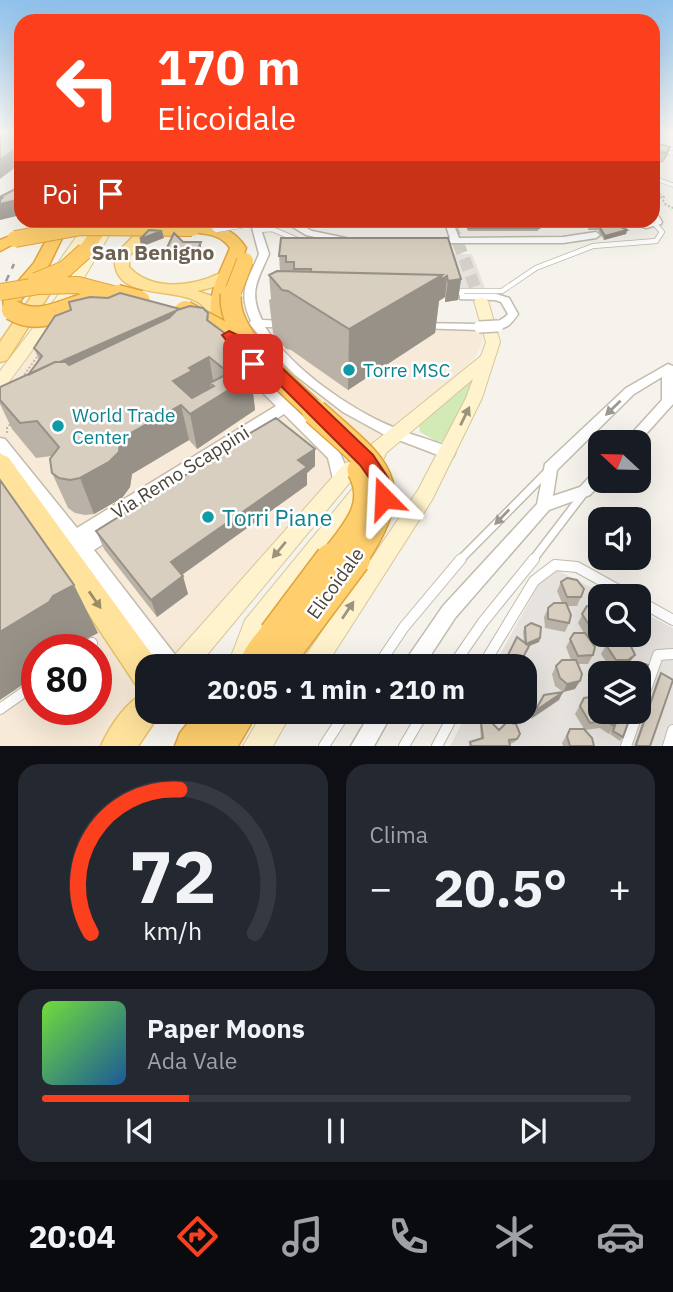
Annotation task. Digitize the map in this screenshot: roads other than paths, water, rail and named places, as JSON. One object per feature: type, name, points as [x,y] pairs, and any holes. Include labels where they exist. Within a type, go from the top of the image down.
[{"type":"highway","points":[[6,238],[25,228]]},
{"type":"highway","points":[[6,238],[46,228]]},
{"type":"highway","points":[[57,228],[42,277],[10,303],[12,310],[21,316],[47,316],[84,302],[103,300],[216,325]]},
{"type":"highway","points":[[6,238],[60,228]]},
{"type":"highway","points":[[0,291],[52,276],[85,251],[101,228]]},
{"type":"highway","points":[[159,228],[213,230],[229,236],[238,248],[216,325]]},
{"type":"highway","points":[[218,228],[233,233],[243,241],[247,250],[245,261]]},
{"type":"highway","points":[[85,251],[82,267],[88,280],[101,292]]},
{"type":"highway","name":"Elicoidale","points":[[216,325],[235,325],[230,303],[235,281],[245,261]]},
{"type":"highway","points":[[0,291],[50,285],[101,292],[216,325]]},
{"type":"highway","name":"Elicoidale","points":[[216,325],[356,465],[368,490],[369,503],[364,517],[287,654]]},
{"type":"highway","points":[[193,746],[210,724]]},
{"type":"highway","points":[[216,746],[232,724]]},
{"type":"main road","points":[[0,356],[42,277],[87,228]]},
{"type":"main road","points":[[0,382],[56,308],[108,228]]},
{"type":"main road","points":[[149,228],[122,255],[121,268],[127,277],[137,283],[185,292],[206,300],[216,325]]},
{"type":"main road","points":[[168,289],[187,288],[229,275],[245,261]]},
{"type":"main road","points":[[187,288],[204,294],[216,325]]},
{"type":"main road","points":[[287,654],[425,495],[483,378],[492,336],[481,301]]},
{"type":"main road","points":[[244,654],[253,628],[361,492],[378,449],[489,357]]},
{"type":"main road","points":[[0,463],[71,549],[135,654]]},
{"type":"main road","points":[[192,654],[345,474]]},
{"type":"main road","points":[[118,746],[135,724]]},
{"type":"main road","points":[[257,746],[271,724]]},
{"type":"street","points":[[216,325],[248,289],[264,254],[258,228]]},
{"type":"street","points":[[301,228],[317,236],[354,241]]},
{"type":"street","points":[[450,228],[455,241]]},
{"type":"street","points":[[617,229],[622,228]]},
{"type":"street","points":[[422,241],[563,240],[596,235]]},
{"type":"street","points":[[79,275],[101,292],[152,306]]},
{"type":"street","points":[[56,308],[75,299],[101,292]]},
{"type":"street","points":[[412,322],[498,326],[513,314],[505,300],[464,297]]},
{"type":"street","points":[[216,325],[303,323]]},
{"type":"street","points":[[216,325],[288,411],[333,454],[345,474]]},
{"type":"street","points":[[216,325],[262,335],[317,387],[396,434],[448,453]]},
{"type":"street","points":[[589,430],[630,391],[668,368],[668,401],[642,430]]},
{"type":"street","name":"Via Remo Scappini","points":[[71,549],[288,411]]},
{"type":"street","points":[[544,506],[550,468],[588,431]]},
{"type":"street","points":[[6,441],[71,549],[161,654]]},
{"type":"street","points":[[420,654],[449,612],[544,506],[588,488]]},
{"type":"street","points":[[362,746],[376,724]]},
{"type":"lane","points":[[181,234],[182,228]]},
{"type":"lane","points":[[269,228],[307,243]]},
{"type":"lane","points":[[464,297],[459,292],[502,291],[547,261],[582,249],[656,241],[662,232],[660,228]]},
{"type":"lane","points":[[387,654],[437,586],[550,468]]},
{"type":"lane","points":[[461,654],[491,609],[560,528],[585,491]]},
{"type":"lane","points":[[490,654],[534,581],[555,565],[577,567],[608,584]]},
{"type":"lane","points":[[651,608],[673,620]]},
{"type":"lane","points":[[651,673],[657,655],[673,654]]},
{"type":"lane","points":[[0,709],[21,694]]},
{"type":"lane","points":[[324,746],[338,724]]},
{"type":"lane","points":[[404,746],[417,724]]},
{"type":"lane","points":[[437,746],[449,724]]},
{"type":"lane","points":[[626,746],[634,724]]},
{"type":"lane","points":[[668,746],[673,730]]},
{"type":"tunnel","points":[[452,228],[479,297]]},
{"type":"tunnel","points":[[479,295],[481,301]]},
{"type":"railway","points":[[0,294],[14,264]]},
{"type":"place","name":"Torre MSC","points":[[349,370]]},
{"type":"place","name":"World Trade Center","points":[[58,426]]},
{"type":"place","name":"Torri Piane","points":[[208,517]]},
{"type":"district","name":"San Benigno","points":[[153,252]]}]
